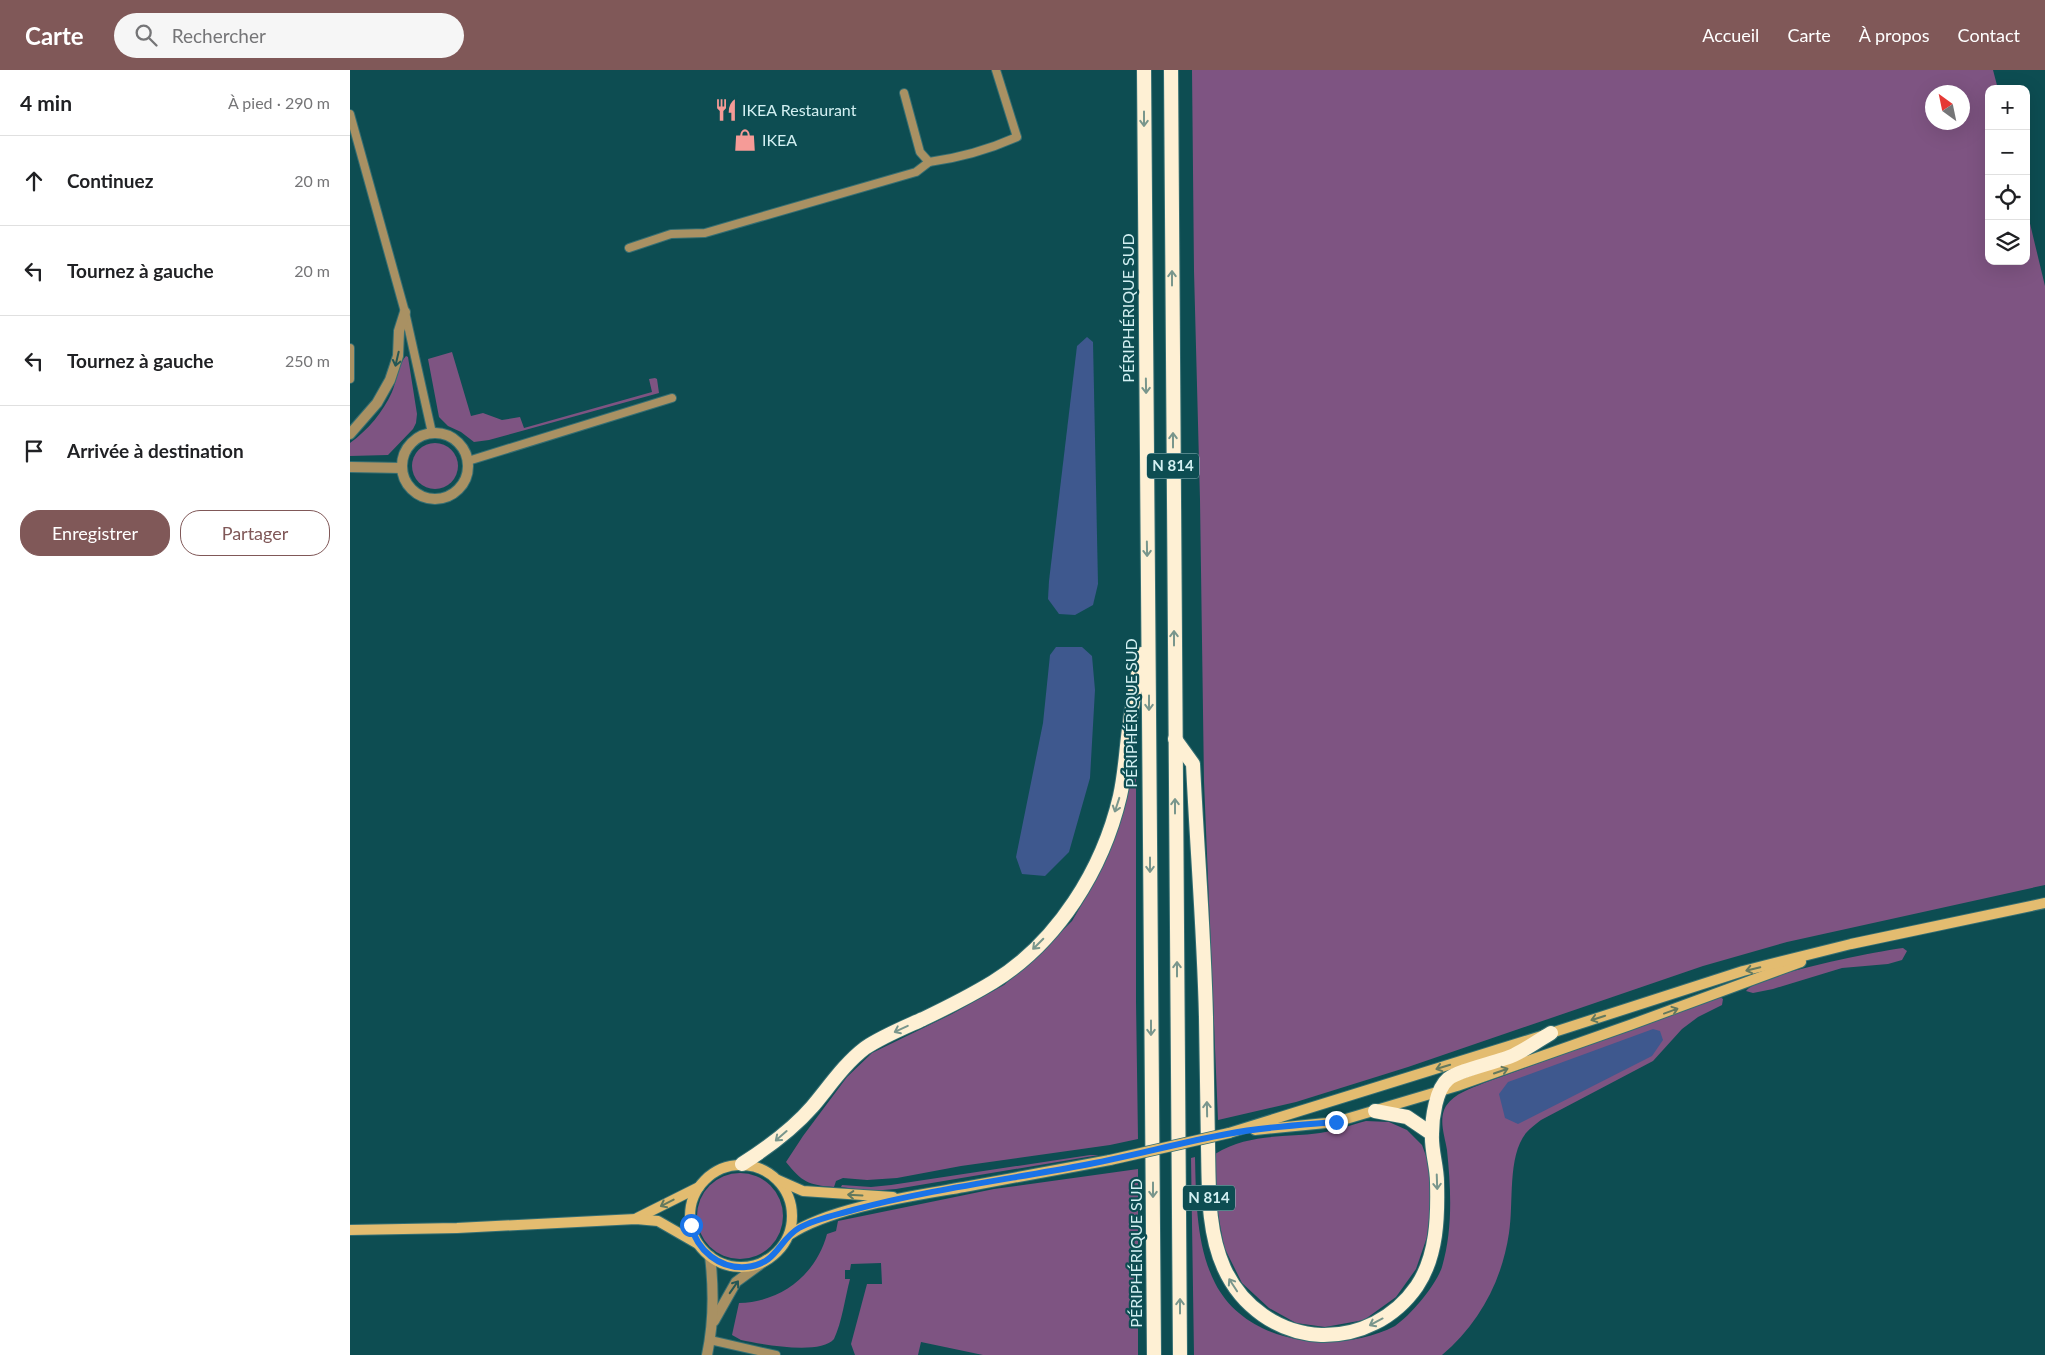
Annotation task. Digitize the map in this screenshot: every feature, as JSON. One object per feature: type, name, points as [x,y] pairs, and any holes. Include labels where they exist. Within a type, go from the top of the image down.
[{"type":"highway","name":"PÉRIPHÉRIQUE SUD","points":[[1144,70],[1154,1355]]},
{"type":"highway","name":"N 814","points":[[1171,70],[1180,1355]]},
{"type":"highway","name":"N 814","points":[[742,1164],[782,1135],[811,1108],[864,1049],[995,981],[1018,963],[1065,915],[1088,881],[1104,846],[1120,796],[1130,722],[1148,619]]},
{"type":"highway","name":"N 814","points":[[1175,739],[1193,764],[1206,1004],[1210,1215],[1221,1260],[1228,1277],[1240,1295],[1257,1312],[1275,1323],[1292,1330],[1311,1334],[1339,1334],[1358,1330],[1380,1321],[1396,1309],[1419,1283],[1428,1263],[1434,1242],[1437,1183],[1432,1134]]},
{"type":"highway","points":[[1375,1111],[1407,1117],[1432,1134],[1438,1092],[1449,1078],[1513,1056],[1551,1033]]},
{"type":"main road","points":[[788,1236],[801,1227],[835,1215],[904,1197],[1110,1160],[1229,1133],[1743,971],[1851,944],[2045,903]]},
{"type":"main road","points":[[1229,1133],[1336,1122],[1438,1092],[1630,1025],[1851,944]]},
{"type":"main road","points":[[698,1244],[692,1232],[690,1216],[692,1202],[699,1187],[712,1173],[725,1167],[742,1164],[760,1168],[778,1180],[804,1191],[904,1197]]},
{"type":"main road","points":[[350,1230],[457,1228],[636,1219],[658,1221],[698,1244],[710,1256],[723,1263],[738,1267],[752,1266],[766,1260],[779,1250],[788,1236],[792,1219],[791,1203],[778,1180]]},
{"type":"main road","points":[[636,1219],[699,1187]]},
{"type":"street","points":[[350,434],[377,403],[390,380],[398,356],[400,331],[405,312]]},
{"type":"street","points":[[432,433],[445,434],[456,440],[464,449],[468,461],[468,474],[462,486],[452,495],[439,499],[425,498],[414,491],[405,481],[402,468],[404,455],[410,444],[420,436],[432,433]]},
{"type":"street","points":[[350,467],[402,468]]},
{"type":"street","points":[[707,1355],[713,1324],[710,1256]]},
{"type":"street","points":[[713,1324],[736,1282],[766,1260]]},
{"type":"lane","points":[[629,248],[671,234],[705,233],[916,172],[929,162],[949,159],[1017,137],[996,70]]},
{"type":"lane","points":[[904,93],[920,152],[929,162]]},
{"type":"lane","points":[[350,114],[405,312],[432,433]]},
{"type":"lane","points":[[350,348],[350,379]]},
{"type":"lane","points":[[468,461],[672,398]]},
{"type":"lane","points":[[710,1340],[776,1355]]},
{"type":"shaded area","points":[[1192,70],[1993,70],[1997,85],[1985,85],[1985,265],[2030,265],[2030,224],[2045,286],[2045,885],[1787,942],[1703,966],[1408,1067],[1296,1102],[1218,1120],[1204,782],[1200,500],[1194,271]]},
{"type":"shaded area","points":[[452,352],[471,416],[483,413],[502,420],[520,417],[524,428],[652,392],[649,379],[657,379],[659,393],[489,440],[474,442],[461,432],[448,426],[439,417],[428,359]]},
{"type":"shaded area","points":[[406,356],[408,357],[417,414],[413,429],[388,455],[350,456],[350,443],[369,426],[384,407],[392,392],[401,363]]},
{"type":"shaded area","points":[[430,443],[440,443],[454,453],[458,466],[454,479],[448,485],[440,489],[430,489],[416,479],[412,471],[412,461],[422,447]]},
{"type":"shaded area","points":[[1136,756],[1138,1139],[1110,1145],[961,1166],[897,1178],[867,1180],[843,1178],[836,1181],[834,1187],[818,1185],[801,1178],[786,1162],[847,1077],[872,1053],[952,1014],[1004,985],[1034,959],[1072,921],[1096,880],[1114,840],[1127,793],[1133,759]]},
{"type":"shaded area","points":[[1903,948],[1907,951],[1902,960],[1888,964],[1842,968],[1773,989],[1753,993],[1746,991],[1755,984],[1820,964]]},
{"type":"shaded area","points":[[1720,997],[1723,999],[1722,1005],[1698,1017],[1682,1029],[1653,1061],[1541,1120],[1526,1133],[1516,1155],[1512,1181],[1509,1233],[1501,1268],[1478,1315],[1467,1330],[1442,1355],[1194,1355],[1191,1158],[1195,1157],[1198,1221],[1204,1253],[1215,1283],[1230,1304],[1249,1320],[1271,1332],[1296,1339],[1322,1342],[1348,1340],[1372,1335],[1395,1326],[1408,1315],[1429,1291],[1442,1267],[1448,1238],[1450,1194],[1447,1150],[1442,1117],[1446,1106],[1454,1098],[1484,1083]]},
{"type":"shaded area","points":[[1366,1121],[1389,1122],[1407,1130],[1422,1145],[1430,1167],[1431,1203],[1427,1237],[1416,1269],[1396,1297],[1364,1320],[1325,1327],[1296,1323],[1269,1308],[1242,1283],[1224,1247],[1217,1208],[1215,1154],[1228,1147],[1253,1139],[1326,1132]]},
{"type":"shaded area","points":[[1099,1155],[896,1189],[870,1191],[841,1187],[842,1185],[871,1187],[891,1185]]},
{"type":"shaded area","points":[[1138,1169],[1138,1355],[983,1355],[921,1342],[918,1355],[855,1355],[851,1344],[867,1284],[882,1284],[881,1263],[851,1264],[850,1270],[845,1270],[845,1279],[850,1279],[841,1318],[834,1339],[827,1344],[805,1348],[777,1346],[741,1340],[732,1335],[739,1303],[769,1298],[795,1284],[815,1262],[827,1234],[836,1231],[838,1221],[994,1189]]},
{"type":"shaded area","points":[[740,1173],[756,1177],[770,1186],[779,1200],[783,1216],[779,1232],[770,1246],[756,1255],[740,1259],[724,1255],[710,1246],[701,1232],[697,1216],[701,1200],[710,1186],[724,1177]]},
{"type":"water","points":[[1087,337],[1093,342],[1098,584],[1093,605],[1075,615],[1059,614],[1048,599],[1049,581],[1077,346]]},
{"type":"water","points":[[1056,647],[1082,647],[1092,656],[1095,690],[1090,778],[1069,852],[1045,876],[1022,874],[1016,857],[1043,723],[1050,655]]},
{"type":"water","points":[[1653,1029],[1660,1031],[1663,1040],[1652,1056],[1518,1124],[1505,1118],[1499,1094],[1508,1082]]},
{"type":"place","name":"IKEA Restaurant","points":[[726,110]]},
{"type":"place","name":"IKEA","points":[[745,140]]},
{"type":"route","points":[[691,1225],[698,1244],[710,1256],[729,1266],[746,1267],[766,1260],[775,1254],[788,1236],[801,1227],[835,1215],[904,1197],[1110,1160],[1229,1133],[1336,1122]]}]
